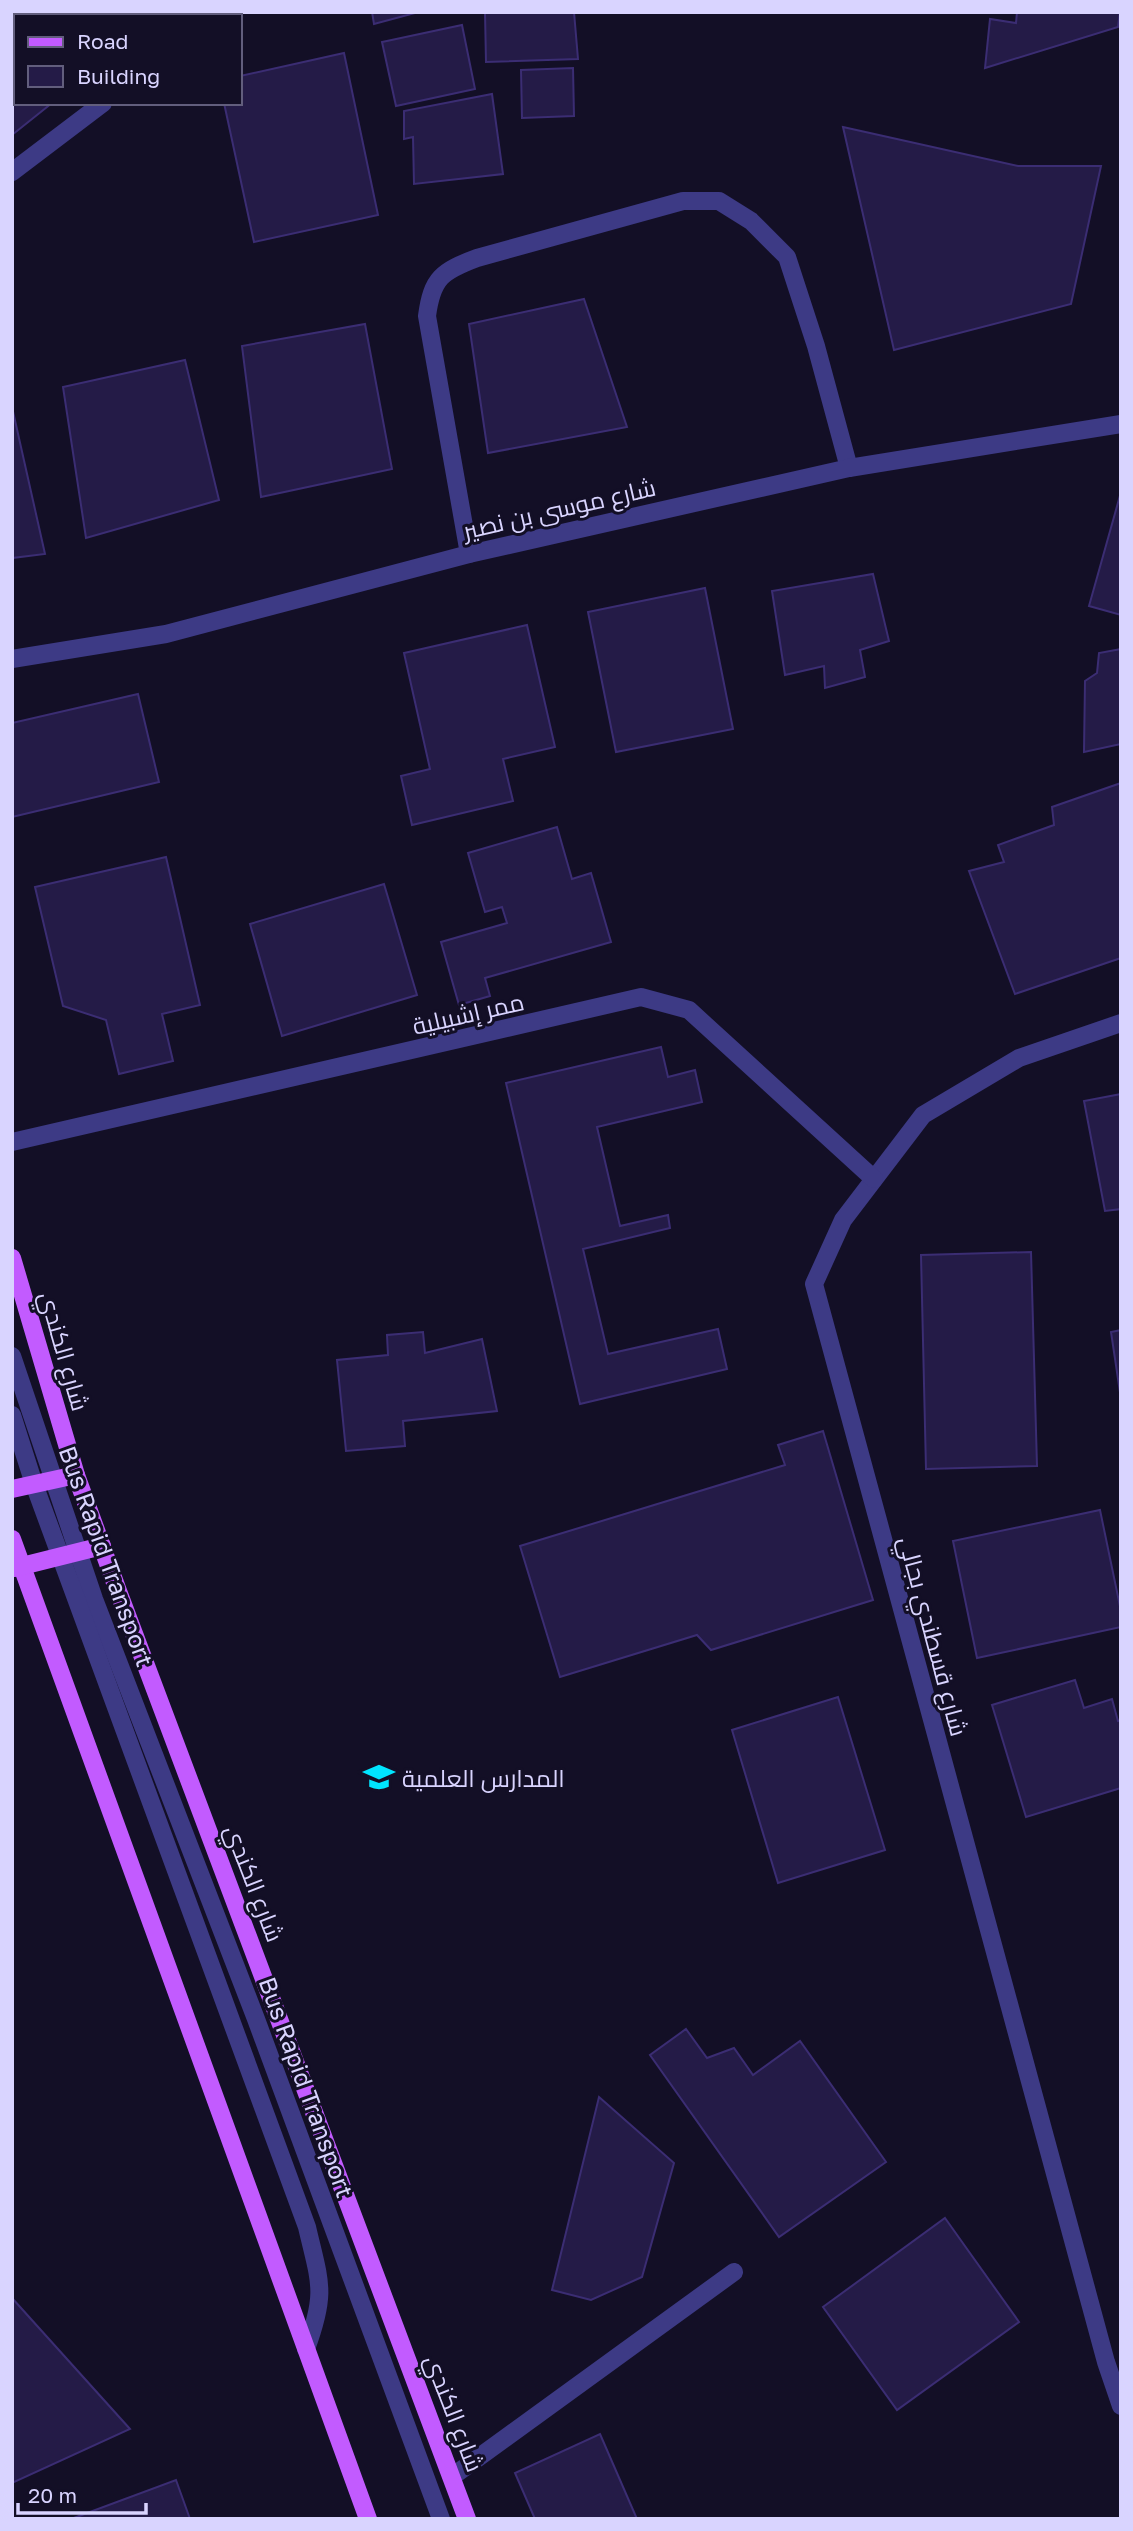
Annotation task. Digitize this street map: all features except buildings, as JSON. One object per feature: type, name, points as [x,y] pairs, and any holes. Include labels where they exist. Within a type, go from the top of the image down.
[{"type":"main road","name":"شارع الكندي","points":[[12,1258],[76,1475],[467,2519]]},
{"type":"main road","points":[[12,1489],[76,1475]]},
{"type":"main road","points":[[12,1539],[17,1568],[368,2519]]},
{"type":"main road","points":[[17,1568],[102,1546]]},
{"type":"street","points":[[12,172],[100,105]]},
{"type":"street","points":[[469,554],[427,316],[430,289],[452,267],[477,258],[683,201],[719,201],[751,221],[787,257],[816,346],[849,468]]},
{"type":"street","name":"شارع موسى بن نصير","points":[[12,659],[166,634],[469,554],[849,468],[1121,424]]},
{"type":"street","name":"ممر إشبيلية","points":[[12,1142],[640,997],[690,1010],[874,1179]]},
{"type":"street","name":"شارع قسطندي بجالي","points":[[1121,1023],[1019,1058],[923,1115],[843,1220],[814,1284],[1113,2359],[1121,2406]]},
{"type":"street","name":"Bus Rapid Transport","points":[[12,1356],[52,1480],[441,2519]]},
{"type":"street","name":"Bus Rapid Transport","points":[[12,1415],[34,1484],[307,2227],[322,2292],[319,2313],[306,2349]]},
{"type":"street","points":[[453,2476],[734,2272]]},
{"type":"place","name":"المدارس العلمية","points":[[379,1777]]}]
